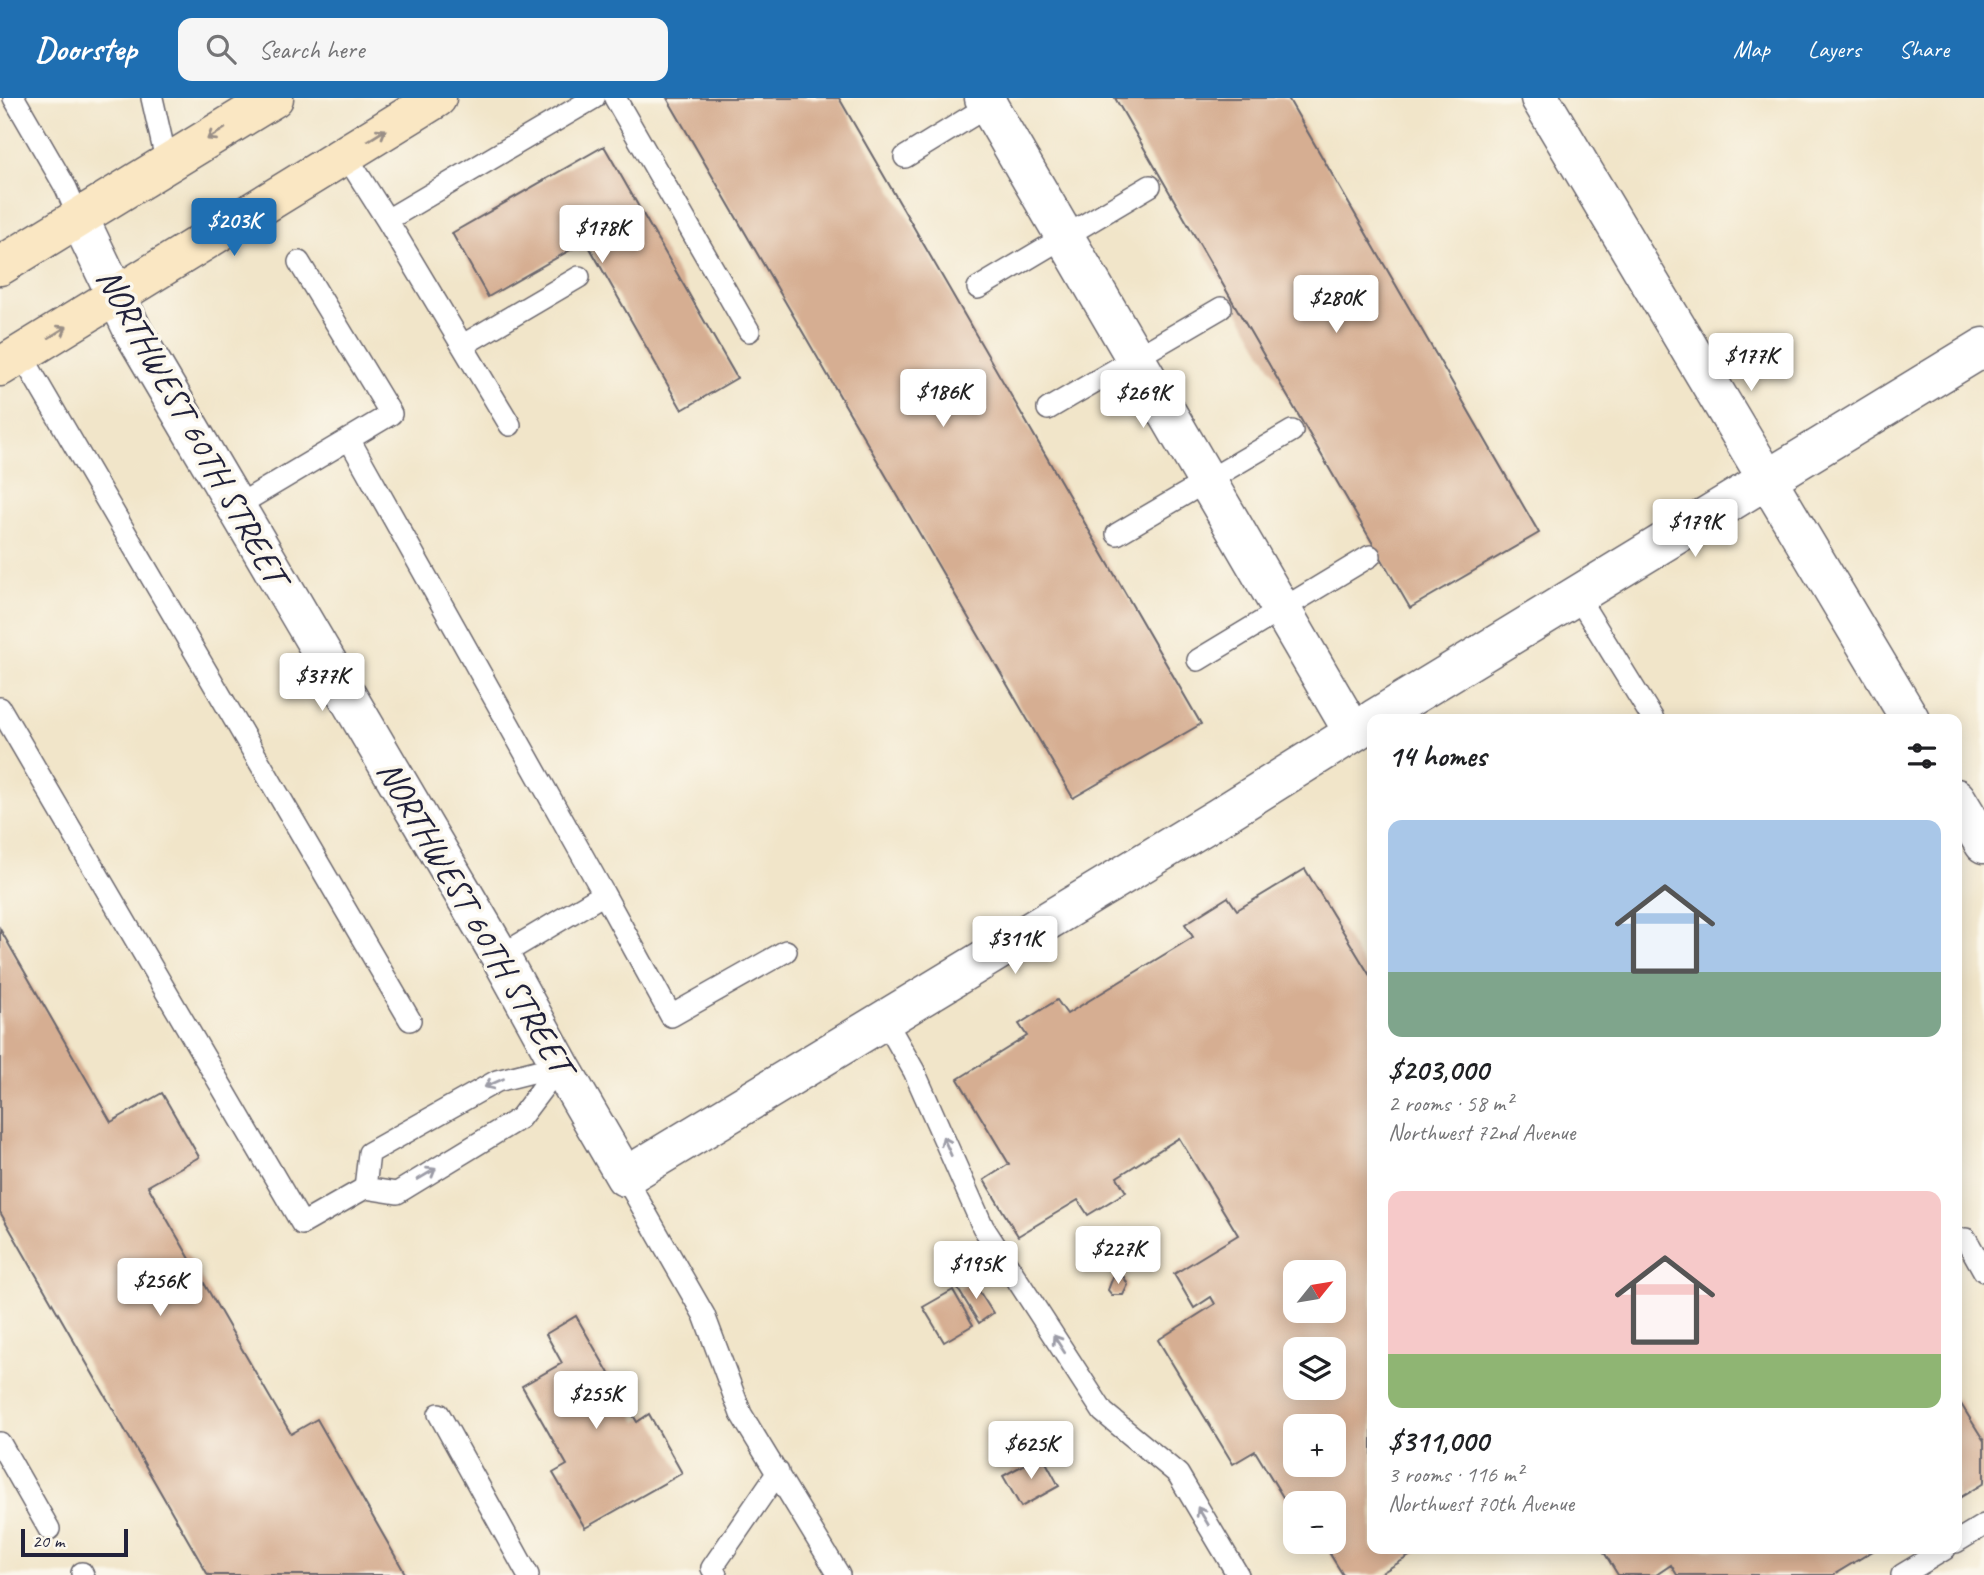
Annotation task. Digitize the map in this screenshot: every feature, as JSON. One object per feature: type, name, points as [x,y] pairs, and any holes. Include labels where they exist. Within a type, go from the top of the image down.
[{"type":"main road","points":[[0,266],[274,98]]},
{"type":"main road","points":[[11,361],[437,98]]},
{"type":"street","points":[[1540,98],[1907,714]]},
{"type":"street","points":[[625,1177],[1219,817],[1367,724],[1282,610],[1065,237],[991,101]]},
{"type":"street","name":"NORTHWEST 60TH STREET","points":[[79,218],[134,332],[500,956],[559,1065],[625,1177]]},
{"type":"street","points":[[1383,714],[1984,347]]},
{"type":"street","points":[[1962,808],[1984,844]]},
{"type":"lane","points":[[14,98],[66,188],[79,218]]},
{"type":"lane","points":[[152,98],[167,164]]},
{"type":"lane","points":[[387,220],[594,98]]},
{"type":"lane","points":[[615,98],[749,331]]},
{"type":"lane","points":[[905,156],[991,101]]},
{"type":"lane","points":[[345,154],[510,425]]},
{"type":"lane","points":[[978,288],[1150,186]]},
{"type":"lane","points":[[235,507],[391,414],[299,262]]},
{"type":"lane","points":[[463,345],[579,277]]},
{"type":"lane","points":[[1048,409],[1221,308]]},
{"type":"lane","points":[[11,361],[410,1020]]},
{"type":"lane","points":[[1117,534],[1293,431]]},
{"type":"lane","points":[[349,439],[671,1016],[786,951]]},
{"type":"lane","points":[[1198,660],[1370,556]]},
{"type":"lane","points":[[1577,596],[1650,714]]},
{"type":"lane","points":[[0,708],[302,1224],[365,1188],[397,1192],[520,1118],[559,1065]]},
{"type":"lane","points":[[500,956],[604,894]]},
{"type":"lane","points":[[885,1020],[914,1071],[983,1227],[1103,1412],[1178,1475],[1238,1575]]},
{"type":"lane","points":[[365,1188],[369,1153],[497,1080],[559,1065]]},
{"type":"lane","points":[[625,1177],[704,1315],[741,1414],[839,1575]]},
{"type":"lane","points":[[1962,1239],[1984,1270]]},
{"type":"lane","points":[[439,1414],[528,1575]]},
{"type":"lane","points":[[0,1443],[50,1529]]},
{"type":"lane","points":[[710,1573],[778,1472]]},
{"type":"lane","points":[[1962,1538],[1984,1525]]},
{"type":"lane","points":[[1902,1575],[1937,1554]]},
{"type":"building","points":[[667,98],[839,98],[1201,724],[1073,798]]},
{"type":"building","points":[[1115,98],[1288,98],[1539,533],[1410,608]]},
{"type":"building","points":[[604,146],[737,378],[682,410],[586,241],[488,297],[452,233]]},
{"type":"building","points":[[1305,869],[1367,971],[1367,1554],[1413,1554],[1378,1575],[1343,1575],[1330,1554],[1346,1554],[1346,1491],[1283,1491],[1283,1497],[1255,1451],[1233,1464],[1158,1340],[1215,1304],[1211,1297],[1194,1308],[1174,1274],[1238,1235],[1179,1138],[1117,1177],[1126,1192],[1088,1215],[1078,1200],[1018,1236],[984,1180],[1009,1164],[958,1079],[1027,1036],[1019,1024],[1057,1000],[1067,1014],[1193,937],[1185,924],[1228,897],[1237,910]]},
{"type":"building","points":[[0,929],[111,1122],[162,1093],[199,1157],[148,1186],[291,1434],[317,1419],[406,1575],[208,1575],[0,1212]]},
{"type":"building","points":[[1113,1277],[1124,1277],[1128,1285],[1123,1295],[1112,1295],[1108,1290]]},
{"type":"building","points":[[972,1280],[993,1313],[979,1323],[958,1289]]},
{"type":"building","points":[[953,1290],[973,1325],[944,1342],[923,1307]]},
{"type":"building","points":[[576,1316],[637,1422],[649,1414],[682,1473],[585,1528],[553,1473],[567,1465],[522,1386],[562,1363],[546,1334]]},
{"type":"building","points":[[1962,1406],[1984,1441],[1984,1483],[1962,1496]]},
{"type":"building","points":[[1042,1455],[1059,1486],[1021,1507],[1003,1476]]},
{"type":"building","points":[[1605,1554],[1868,1554],[1833,1575],[1677,1575],[1671,1565],[1656,1575],[1618,1575]]}]
